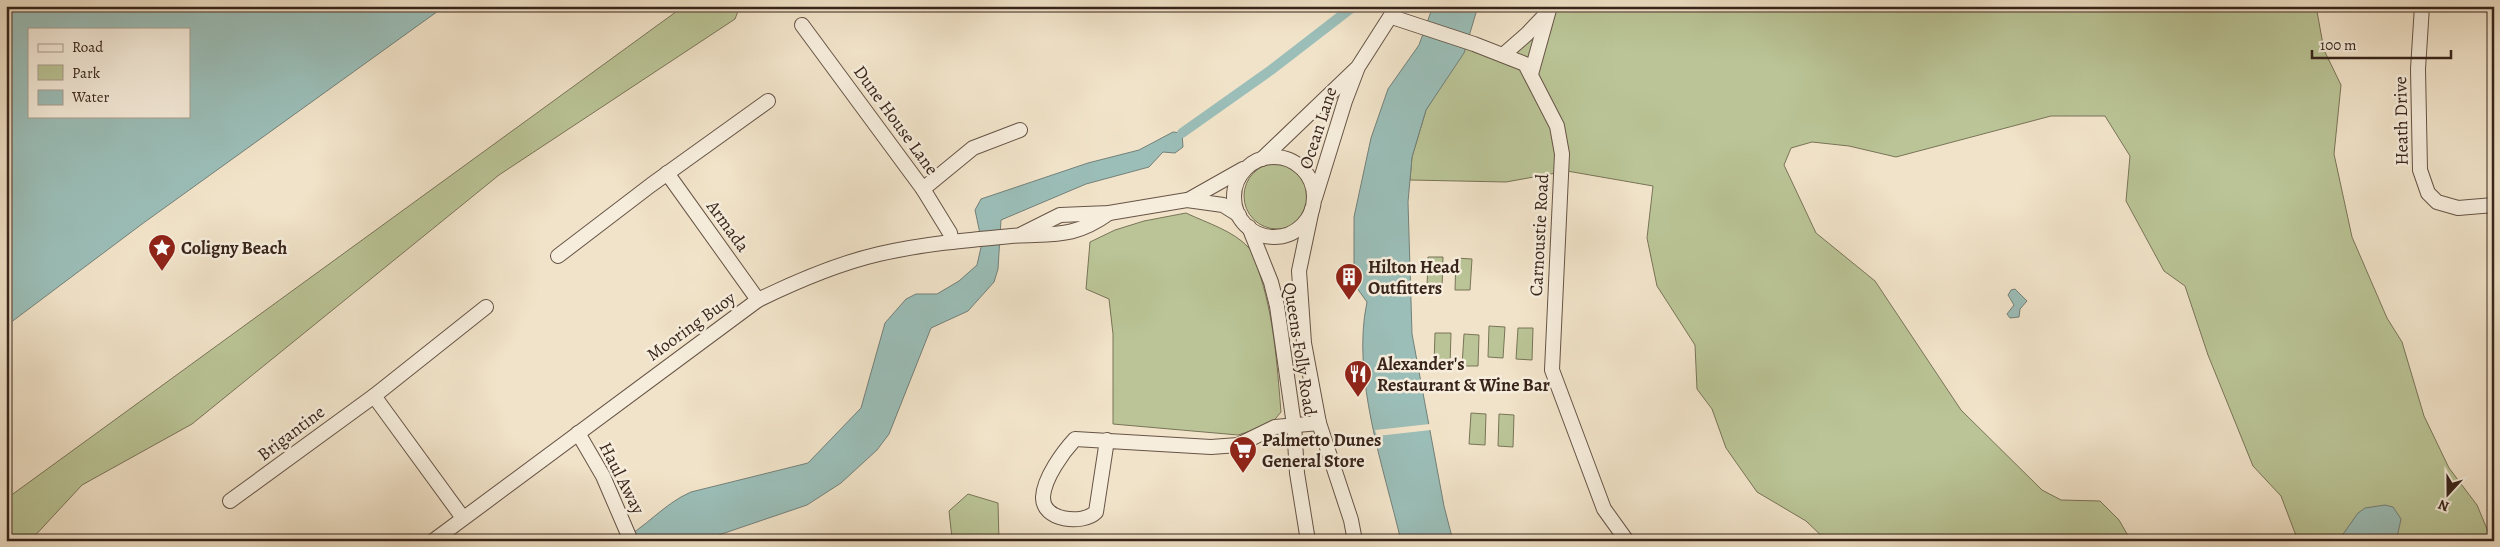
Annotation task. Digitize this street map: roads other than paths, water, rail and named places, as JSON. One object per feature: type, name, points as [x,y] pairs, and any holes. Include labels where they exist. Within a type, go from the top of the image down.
[{"type":"street","name":"Heath Drive","points":[[2422,6],[2418,69],[2420,170],[2428,193],[2438,202],[2458,208],[2494,205]]},
{"type":"street","points":[[1503,55],[1527,34],[1549,10]]},
{"type":"street","points":[[1531,74],[1549,10]]},
{"type":"street","name":"Carnoustie Road","points":[[1394,11],[1418,26],[1474,44],[1525,64],[1557,126],[1562,154],[1552,370],[1604,509],[1628,541]]},
{"type":"street","name":"Ocean Lane","points":[[1313,205],[1345,101],[1358,67],[1394,11]]},
{"type":"street","name":"Dune House Lane","points":[[802,25],[923,189],[950,233],[952,242]]},
{"type":"street","name":"Ocean Lane","points":[[1256,162],[1358,67]]},
{"type":"street","points":[[558,256],[667,173],[768,101]]},
{"type":"street","points":[[923,189],[973,148],[1020,130]]},
{"type":"street","points":[[1282,158],[1300,166],[1311,182],[1313,205],[1305,222],[1286,235],[1270,236],[1249,227],[1239,215],[1235,201],[1235,191],[1238,181],[1256,162],[1282,158]]},
{"type":"street","name":"Mooring Buoy","points":[[1187,200],[1256,162]]},
{"type":"street","name":"Armada","points":[[667,173],[758,300]]},
{"type":"street","name":"Mooring Buoy","points":[[433,541],[758,300],[793,283],[836,266],[880,254],[952,242],[1076,232],[1109,213],[1187,200],[1223,205],[1239,215]]},
{"type":"street","name":"Queens Folly Road","points":[[1313,205],[1301,260],[1299,294],[1304,343],[1319,423],[1351,520],[1355,541]]},
{"type":"street","name":"Queens Folly Road","points":[[1249,227],[1274,293],[1294,425],[1297,474],[1308,541]]},
{"type":"street","name":"Brigantine","points":[[230,501],[374,396],[486,307]]},
{"type":"street","points":[[374,396],[463,518]]},
{"type":"street","points":[[1107,440],[1096,512],[1090,518],[1078,521],[1052,514],[1046,507],[1043,497],[1060,455],[1075,439],[1107,440],[1211,447],[1238,445],[1275,427],[1319,423]]},
{"type":"street","name":"Haul Away","points":[[578,434],[602,476],[629,535]]},
{"type":"water","points":[[6,6],[445,6],[142,224],[6,326]]},
{"type":"water","points":[[1433,6],[1478,6],[1464,53],[1426,110],[1412,157],[1408,202],[1412,334],[1444,506],[1453,541],[1401,541],[1366,391],[1363,331],[1367,302],[1354,284],[1354,217],[1371,138],[1388,89],[1419,45]]},
{"type":"water","points":[[1173,132],[1182,133],[1183,147],[1175,153],[1163,152],[1149,167],[1086,184],[1001,220],[998,269],[994,282],[968,311],[931,328],[889,434],[877,450],[841,483],[807,505],[707,539],[619,541],[638,530],[672,503],[691,492],[808,463],[861,408],[885,323],[906,299],[916,294],[937,294],[959,281],[977,265],[982,243],[975,210],[981,199],[1088,163],[1139,150]]},
{"type":"water","points":[[2015,289],[2027,301],[2020,309],[2019,317],[2010,318],[2007,314],[2014,305],[2008,295],[2011,290]]},
{"type":"water","points":[[2385,505],[2393,507],[2401,519],[2398,533],[2392,541],[2342,540],[2341,537],[2358,513],[2365,508]]},
{"type":"waterway","points":[[1182,133],[1271,70],[1354,6]]},
{"type":"place","name":"Coligny Beach","points":[[162,272]]},
{"type":"place","name":"Hilton Head Outfitters","points":[[1349,301]]},
{"type":"place","name":"Alexander's Restaurant & Wine Bar","points":[[1358,398]]},
{"type":"place","name":"Palmetto Dunes General Store","points":[[1243,474]]}]
